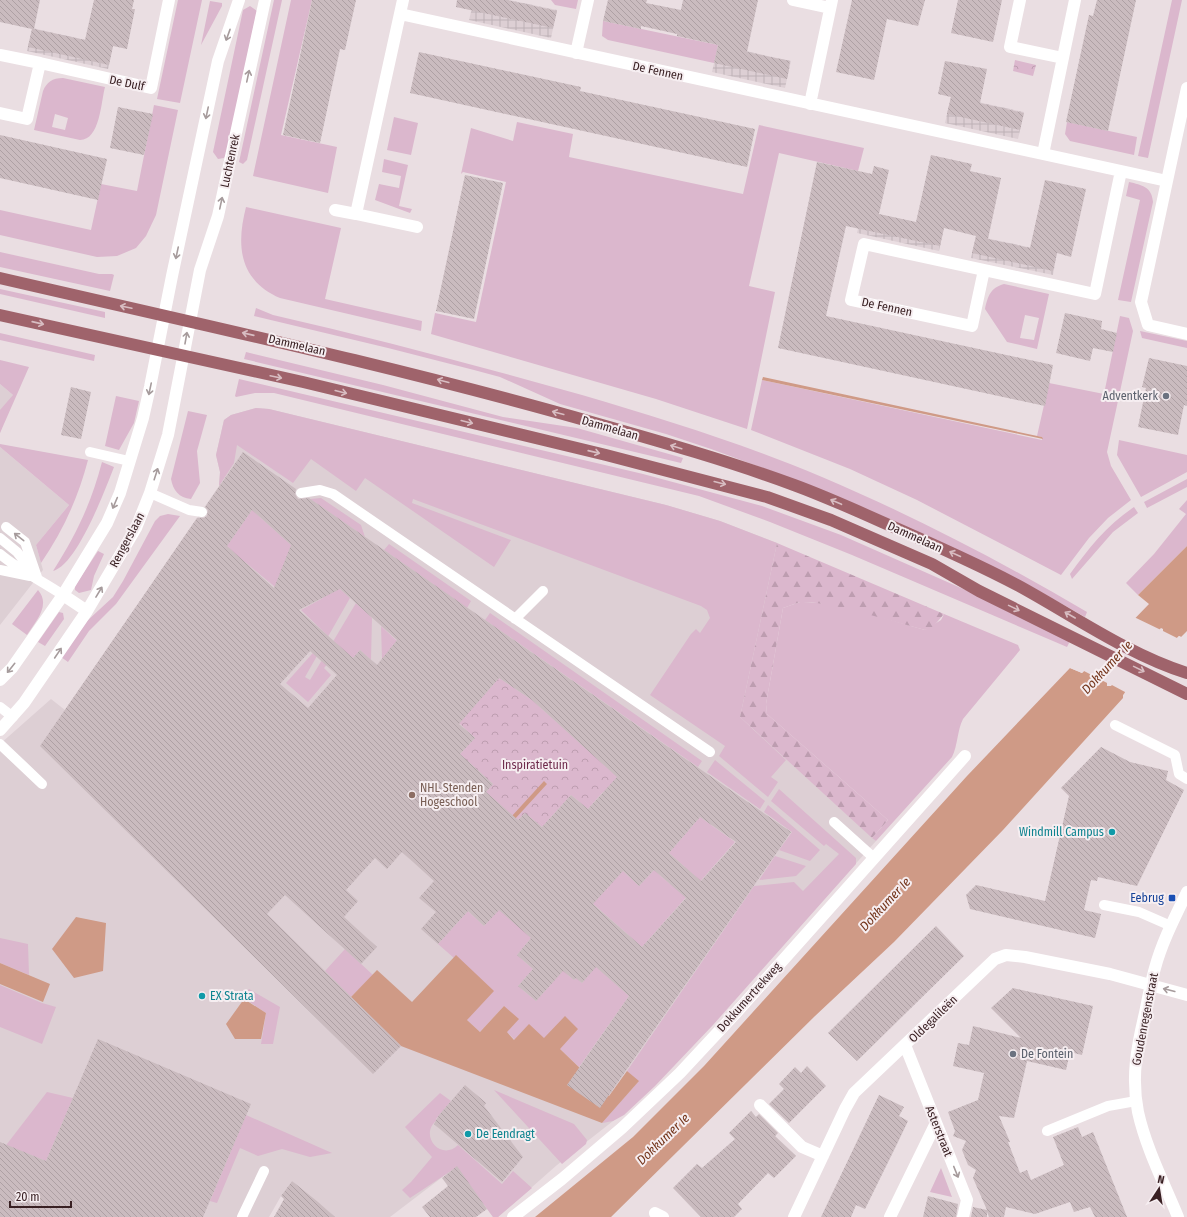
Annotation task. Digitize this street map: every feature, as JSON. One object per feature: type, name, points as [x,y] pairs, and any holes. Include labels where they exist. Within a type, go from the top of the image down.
[{"type":"main road","name":"Dammelaan","points":[[0,278],[429,378],[636,435],[786,482],[909,533],[982,567],[1104,634],[1171,667],[1187,673]]},
{"type":"main road","name":"Dammelaan","points":[[0,314],[157,351],[303,382],[606,455],[767,497],[830,520],[932,564],[979,591],[1187,694]]},
{"type":"street","name":"De Dulf","points":[[0,55],[151,88],[170,0]]},
{"type":"street","points":[[0,680],[12,668],[63,595],[107,523],[120,493],[143,418],[218,61],[239,0]]},
{"type":"street","name":"Luchtenrek","points":[[189,321],[200,270],[218,216],[265,0]]},
{"type":"street","points":[[356,214],[403,0]]},
{"type":"street","points":[[576,53],[588,0]]},
{"type":"street","points":[[793,0],[831,4],[810,104]]},
{"type":"street","points":[[1020,0],[1010,47],[1063,58]]},
{"type":"street","points":[[1043,154],[1075,0]]},
{"type":"street","name":"De Fennen","points":[[400,14],[1167,181]]},
{"type":"street","points":[[0,113],[27,119],[40,63]]},
{"type":"street","points":[[1187,88],[1181,142],[1167,181],[1140,302],[1148,325],[1187,334]]},
{"type":"street","name":"De Fennen","points":[[984,270],[972,326],[852,300],[864,244],[1095,294],[1121,171]]},
{"type":"street","points":[[335,210],[417,227]]},
{"type":"street","name":"Rengerslaan","points":[[0,730],[13,717],[87,611],[136,528],[150,493],[168,435],[189,321]]},
{"type":"street","points":[[63,595],[87,611]]},
{"type":"street","name":"Dokkumertrekweg","points":[[513,1217],[562,1179],[622,1128],[706,1046],[965,756]]},
{"type":"street","name":"Goudenregenstraat","points":[[1178,1217],[1148,1144],[1136,1101],[1135,1059],[1155,968],[1171,926],[1187,892]]},
{"type":"street","name":"Oldegalileën","points":[[794,1217],[854,1094],[995,959],[1006,955],[1025,957],[1110,974],[1187,995]]},
{"type":"street","name":"Asterstraat","points":[[905,1045],[967,1200],[963,1217]]},
{"type":"street","points":[[760,1105],[802,1147],[823,1156]]},
{"type":"street","points":[[890,1217],[936,1123]]},
{"type":"lane","points":[[90,452],[129,461]]},
{"type":"lane","points":[[301,493],[320,490],[333,494],[710,752]]},
{"type":"lane","points":[[150,493],[189,510],[202,512]]},
{"type":"lane","points":[[6,527],[25,542],[37,577]]},
{"type":"lane","points":[[0,538],[17,552],[37,577]]},
{"type":"lane","points":[[0,554],[9,562],[37,577],[63,595]]},
{"type":"lane","points":[[0,570],[37,577]]},
{"type":"lane","points":[[515,618],[543,591]]},
{"type":"lane","points":[[0,707],[13,717]]},
{"type":"lane","points":[[1115,725],[1175,755],[1179,774],[1187,779]]},
{"type":"lane","points":[[0,744],[42,784]]},
{"type":"lane","points":[[834,822],[874,858]]},
{"type":"lane","points":[[1104,905],[1139,912],[1171,926]]},
{"type":"lane","points":[[1047,1131],[1108,1106],[1136,1101]]},
{"type":"lane","points":[[242,1217],[264,1170]]},
{"type":"shaded area","points":[[474,0],[509,0],[557,10],[551,38],[469,20]]},
{"type":"shaded area","points":[[32,28],[113,46],[108,69],[27,51]]},
{"type":"shaded area","points":[[718,45],[791,61],[785,88],[712,72]]},
{"type":"shaded area","points":[[951,96],[1024,112],[1018,139],[945,123]]},
{"type":"shaded area","points":[[862,211],[944,228],[939,251],[857,233]]},
{"type":"shaded area","points":[[976,236],[1057,253],[1053,275],[971,258]]},
{"type":"shaded area","points":[[0,384],[13,395],[0,433]]},
{"type":"shaded area","name":"NHL Stenden Hogeschool","points":[[256,408],[269,409],[666,505],[720,521],[777,543],[740,717],[876,841],[712,1024],[622,1114],[557,1165],[498,1217],[493,1217],[463,1176],[453,1169],[390,1217],[335,1217],[292,1181],[269,1217],[0,1217],[0,744],[51,699],[65,710],[219,486],[220,472],[216,455],[224,420],[231,415]]},
{"type":"shaded area","points":[[0,447],[69,505],[36,545],[43,570],[0,625]]},
{"type":"green space","points":[[178,0],[202,0],[180,103],[157,99]]},
{"type":"green space","points":[[274,0],[282,0],[247,160],[243,164],[239,162]]},
{"type":"green space","points":[[291,0],[312,0],[281,135],[337,147],[328,193],[253,176]]},
{"type":"green space","points":[[551,0],[578,0],[576,9],[555,5]]},
{"type":"green space","points":[[1172,0],[1182,0],[1148,158],[1138,156]]},
{"type":"green space","points":[[210,1],[222,3],[222,6],[201,45]]},
{"type":"green space","points":[[250,6],[257,11],[226,155],[224,158],[218,159],[213,152],[243,10]]},
{"type":"green space","points":[[603,21],[718,45],[714,63],[608,40],[602,36]]},
{"type":"green space","points":[[1015,60],[1036,65],[1033,76],[1013,71]]},
{"type":"green space","points":[[63,78],[105,87],[96,127],[92,134],[87,138],[80,140],[34,130],[43,91],[46,85],[50,81]],"holes":[[[55,114],[68,118],[65,130],[52,127]]]},
{"type":"green space","points":[[154,105],[178,110],[156,215],[146,236],[136,248],[117,256],[97,257],[0,235],[0,210],[91,230],[101,184],[137,191]]},
{"type":"green space","points":[[394,117],[418,123],[411,155],[387,150]]},
{"type":"green space","points":[[517,122],[573,134],[569,157],[743,194],[759,125],[864,148],[858,171],[779,153],[749,286],[775,292],[747,429],[656,399],[431,334],[435,313],[476,322],[506,182],[463,172],[461,174],[471,128],[513,141]]},
{"type":"green space","points":[[1067,122],[1137,137],[1134,155],[1070,141],[1065,134]]},
{"type":"green space","points":[[384,159],[408,165],[399,206],[412,209],[410,213],[375,200],[379,184],[399,188],[401,176],[382,172]]},
{"type":"green space","points":[[1129,182],[1146,188],[1151,193],[1153,202],[1131,302],[1118,300],[1140,200],[1126,196]]},
{"type":"green space","points":[[246,207],[341,228],[325,299],[422,321],[421,331],[280,298],[266,291],[256,282],[249,272],[244,260],[241,235]]},
{"type":"green space","points":[[0,252],[99,274],[112,274],[114,275],[110,291],[0,267]]},
{"type":"green space","points":[[1004,284],[1049,294],[1037,349],[1007,342],[985,309],[990,293]],"holes":[[[1025,315],[1039,318],[1034,340],[1020,338]]]},
{"type":"green space","points":[[0,289],[105,312],[105,318],[0,294]]},
{"type":"green space","points":[[256,308],[273,315],[428,353],[582,395],[733,443],[822,477],[924,524],[1023,575],[1087,612],[1085,617],[1025,583],[771,471],[711,449],[666,434],[560,404],[500,377],[254,316]]},
{"type":"green space","points":[[1120,316],[1129,318],[1133,331],[1107,452],[1111,466],[1131,500],[1108,518],[1089,538],[1061,575],[917,500],[850,469],[751,430],[762,380],[1042,440],[1042,437],[1037,436],[1049,383],[1104,394]]},
{"type":"green space","points":[[1140,331],[1187,341],[1187,348],[1142,338]]},
{"type":"green space","points":[[0,333],[95,355],[94,361],[0,340]]},
{"type":"green space","points":[[246,352],[383,385],[503,417],[577,428],[683,458],[681,463],[244,359]]},
{"type":"green space","points":[[0,360],[29,367],[0,433],[0,410],[13,395],[0,384]]},
{"type":"green space","points":[[239,379],[643,474],[762,506],[841,535],[970,592],[1070,641],[1067,647],[852,555],[770,522],[699,496],[274,393],[255,393],[236,397]]},
{"type":"green space","points":[[116,396],[139,401],[134,423],[119,450],[105,446]]},
{"type":"green space","points":[[256,408],[269,409],[666,505],[720,521],[777,543],[740,717],[786,760],[771,777],[778,782],[768,797],[719,756],[725,746],[650,695],[691,634],[696,629],[700,633],[710,618],[707,610],[701,606],[413,499],[412,503],[511,540],[494,567],[365,478],[356,491],[311,459],[293,483],[237,445],[234,463],[219,486],[220,472],[216,455],[224,420],[231,415]]},
{"type":"green space","points":[[188,411],[207,415],[197,451],[200,483],[191,499],[183,497],[177,493],[173,487],[171,479]]},
{"type":"green space","points":[[1119,440],[1187,455],[1187,472],[1141,497],[1117,455]]},
{"type":"green space","points":[[0,444],[88,460],[75,501],[56,539],[41,563],[36,545],[69,505],[0,447]]},
{"type":"green space","points":[[102,462],[114,467],[97,508],[80,542],[71,555],[62,566],[53,571],[69,545],[82,519],[93,492]]},
{"type":"green space","points":[[1187,479],[1187,487],[1147,508],[1144,502]]},
{"type":"green space","points":[[321,498],[361,525],[365,537],[310,499]]},
{"type":"green space","points":[[1187,500],[1187,546],[1138,595],[1126,583],[1154,554],[1186,514],[1179,509]]},
{"type":"green space","points":[[1134,507],[1138,513],[1113,532],[1072,579],[1070,574],[1091,546],[1115,521]]},
{"type":"green space","points":[[252,510],[350,598],[305,677],[310,680],[356,603],[372,618],[371,660],[360,650],[353,658],[341,648],[324,668],[331,675],[308,702],[286,683],[328,636],[301,610],[323,598],[321,593],[275,587],[245,562],[189,600]]},
{"type":"green space","points":[[168,514],[180,516],[116,604],[89,631],[68,662],[61,657],[87,621],[113,597],[155,521],[160,516]]},
{"type":"green space","points":[[777,543],[944,614],[932,628],[925,630],[845,608],[811,602],[800,602],[783,608],[766,704],[767,714],[888,820],[872,838],[740,717]]},
{"type":"green space","points":[[389,544],[471,601],[467,608],[384,550]]},
{"type":"green space","points":[[98,551],[104,554],[94,576],[91,590],[79,593],[75,590],[75,586]]},
{"type":"green space","points":[[38,590],[42,596],[43,607],[38,619],[27,635],[12,624]]},
{"type":"green space","points":[[800,602],[846,608],[925,630],[941,620],[944,614],[1018,645],[1020,650],[963,719],[952,757],[876,841],[872,838],[888,820],[767,714],[766,704],[783,608]]},
{"type":"green space","points":[[59,612],[63,613],[64,619],[45,646],[38,642]]},
{"type":"green space","points":[[490,613],[702,761],[698,767],[485,620]]},
{"type":"green space","points":[[381,626],[397,641],[382,659]]},
{"type":"green space","name":"Inspiratietuin","points":[[499,678],[532,700],[620,779],[602,793],[588,809],[571,795],[542,827],[525,813],[509,829],[502,807],[486,792],[493,784],[460,754],[475,738],[459,723]]},
{"type":"green space","points":[[715,760],[765,801],[760,809],[707,772]]},
{"type":"green space","points":[[779,789],[856,858],[856,864],[713,1025],[655,1086],[624,1115],[613,1121],[602,1123],[638,1082],[627,1071],[754,886],[794,882],[803,891],[839,854],[826,844],[824,846],[771,801]]},
{"type":"green space","points":[[768,805],[820,850],[810,861],[779,850],[792,832],[764,812]]},
{"type":"green space","points":[[700,817],[735,842],[642,947],[581,893],[623,871],[639,886],[654,870],[670,884],[685,867],[669,853]]},
{"type":"green space","points":[[775,856],[806,866],[796,876],[759,880]]},
{"type":"green space","points":[[514,893],[531,938],[517,955],[533,969],[518,986],[536,1001],[565,968],[568,975],[574,980],[576,978],[582,983],[596,966],[629,996],[579,1067],[560,1049],[544,1038],[515,1040],[507,1032],[504,1006],[480,1032],[467,1020],[456,956],[454,958],[438,944],[468,911],[484,926]]},
{"type":"green space","points":[[0,938],[28,944],[29,975],[0,963]]},
{"type":"green space","points":[[345,949],[373,975],[351,997],[325,971]]},
{"type":"green space","points":[[0,985],[42,1003],[56,1007],[42,1044],[0,1027]]},
{"type":"green space","points":[[249,989],[280,1007],[273,1044],[261,1044],[266,1013],[242,997]]},
{"type":"green space","points":[[494,1090],[574,1124],[587,1140],[586,1144],[562,1164]]},
{"type":"green space","points":[[47,1092],[73,1098],[46,1161],[26,1153],[5,1150],[7,1144]]},
{"type":"green space","points":[[440,1093],[451,1101],[432,1126],[430,1133],[434,1144],[439,1149],[445,1150],[451,1149],[458,1145],[502,1184],[513,1171],[532,1188],[498,1217],[493,1217],[463,1176],[454,1169],[410,1198],[402,1190],[411,1182],[432,1157],[405,1127]]},
{"type":"green space","points":[[246,1115],[332,1153],[310,1157],[282,1149],[258,1156],[240,1148],[217,1203],[210,1201]]},
{"type":"green space","points":[[941,1168],[952,1197],[930,1192]]},
{"type":"water","points":[[763,377],[1042,437],[1043,439],[762,380]]},
{"type":"water","name":"Dokkumer Ie","points":[[1187,546],[1187,631],[1181,637],[1179,636],[1123,695],[1123,698],[1003,830],[894,942],[815,1016],[611,1217],[535,1217],[633,1137],[704,1066],[967,776],[1070,668],[1082,673],[1149,604],[1138,595]],"holes":[[[1161,628],[1163,631],[1111,686],[1107,686],[1107,683]]]},
{"type":"water","points":[[544,781],[547,784],[514,820],[511,817]]},
{"type":"water","points":[[76,917],[106,923],[103,971],[74,978],[52,949]]},
{"type":"water","points":[[456,955],[494,991],[467,1020],[480,1032],[504,1006],[519,1019],[507,1032],[514,1040],[529,1024],[544,1038],[565,1016],[578,1029],[560,1049],[609,1096],[627,1071],[639,1081],[602,1123],[401,1046],[351,997],[377,970],[412,1002]]},
{"type":"water","points":[[0,963],[50,984],[43,1002],[0,984]]},
{"type":"water","points":[[244,999],[266,1013],[261,1039],[235,1039],[226,1024]]},
{"type":"pier","points":[[1134,617],[1161,630],[1109,684],[1084,671],[1082,673],[1070,668],[1072,666],[1082,670]]},
{"type":"pier","points":[[1161,630],[1177,638],[1179,636],[1183,638],[1178,640],[1127,694],[1125,699],[1123,698],[1125,692],[1110,684]]},
{"type":"building","points":[[0,0],[40,0],[34,29],[85,40],[94,0],[134,0],[132,9],[135,9],[127,49],[113,46],[109,65],[28,47],[32,29],[0,22]]},
{"type":"building","points":[[312,0],[356,0],[345,50],[340,49],[320,143],[283,135]]},
{"type":"building","points":[[457,0],[507,0],[557,11],[553,28],[456,7]]},
{"type":"building","points":[[608,0],[647,0],[646,3],[681,10],[683,0],[758,0],[747,52],[790,61],[787,79],[714,63],[718,45],[641,26],[641,29],[603,21]]},
{"type":"building","points":[[852,0],[925,0],[918,26],[887,19],[874,80],[836,72]]},
{"type":"building","points":[[958,0],[1002,0],[993,42],[951,33]]},
{"type":"building","points":[[1097,0],[1136,0],[1108,131],[1066,122],[1089,15],[1093,16]]},
{"type":"building","points":[[419,52],[581,87],[580,91],[755,129],[747,167],[410,93]]},
{"type":"building","points":[[945,61],[987,69],[980,103],[1024,113],[1020,130],[947,114],[951,97],[938,94]]},
{"type":"building","points":[[118,107],[153,114],[144,155],[110,148]]},
{"type":"building","points":[[0,135],[107,159],[98,200],[0,178]]},
{"type":"building","points":[[931,155],[972,164],[970,171],[1001,178],[988,239],[1030,248],[1045,180],[1086,189],[1071,257],[1057,253],[1053,271],[972,253],[976,236],[944,228],[940,246],[846,226],[826,316],[1053,365],[1045,406],[778,348],[817,162],[872,174],[874,166],[889,170],[879,214],[916,222]]},
{"type":"building","points":[[465,175],[503,183],[474,319],[436,311]]},
{"type":"building","points":[[1065,313],[1102,321],[1101,329],[1117,333],[1113,352],[1093,348],[1090,361],[1056,353]]},
{"type":"building","name":"Adventkerk","points":[[1149,358],[1187,366],[1187,406],[1184,405],[1178,435],[1138,427],[1146,388],[1142,387]]},
{"type":"building","points":[[71,387],[91,392],[81,439],[61,435]]},
{"type":"building","points":[[243,452],[296,489],[295,494],[298,499],[309,498],[791,832],[600,1108],[567,1085],[629,996],[596,967],[582,983],[576,978],[574,980],[563,971],[536,1001],[518,986],[533,969],[517,955],[531,938],[499,910],[484,926],[468,911],[438,944],[421,929],[436,912],[419,898],[434,881],[402,852],[387,869],[375,858],[346,890],[358,901],[344,917],[377,947],[361,964],[285,895],[267,914],[401,1046],[373,1074],[40,746],[197,518],[204,518],[207,516],[208,510],[205,507]],"holes":[[[252,510],[291,545],[274,588],[227,546]],[[340,589],[397,640],[377,665],[360,650],[353,658],[299,610]],[[310,651],[337,675],[308,708],[280,684]],[[499,678],[532,700],[617,777],[588,809],[571,795],[542,827],[525,813],[518,820],[486,792],[493,784],[460,754],[475,738],[459,724]],[[700,817],[736,842],[701,881],[669,853]],[[654,870],[686,898],[642,947],[593,904],[623,871],[639,886]]]},
{"type":"building","name":"Windmill Campus","points":[[1101,747],[1130,762],[1168,771],[1166,780],[1184,790],[1137,886],[1098,877],[1097,881],[1091,880],[1084,910],[1101,914],[1095,938],[970,909],[966,895],[976,885],[1045,901],[1069,796],[1061,788]]},
{"type":"building","points":[[936,926],[964,956],[857,1061],[828,1033]]},
{"type":"building","points":[[1013,988],[1093,1006],[1082,1055],[1070,1052],[1066,1070],[1027,1061],[1014,1118],[999,1116],[1010,1142],[1008,1142],[1020,1173],[1027,1170],[1031,1180],[1064,1165],[1053,1137],[1078,1127],[1082,1137],[1093,1132],[1127,1217],[1095,1217],[1090,1207],[1074,1212],[1070,1202],[1035,1214],[1006,1207],[1004,1217],[989,1217],[987,1212],[987,1217],[971,1217],[973,1207],[987,1210],[973,1178],[976,1170],[968,1165],[962,1150],[966,1141],[953,1136],[955,1131],[948,1112],[978,1100],[984,1073],[953,1066],[958,1043],[969,1045],[973,1026],[1021,1038],[991,1008]]},
{"type":"building","points":[[98,1039],[251,1104],[203,1217],[0,1217],[0,1142],[46,1161]]},
{"type":"building","points":[[807,1066],[826,1086],[789,1123],[769,1104],[784,1089],[779,1084],[795,1067],[801,1073]]},
{"type":"building","name":"De Eendragt","points":[[465,1085],[486,1103],[484,1106],[523,1157],[502,1182],[434,1124],[439,1115]]},
{"type":"building","points":[[879,1095],[904,1107],[899,1116],[908,1121],[865,1209],[856,1205],[851,1217],[821,1217]]},
{"type":"building","points":[[751,1111],[756,1117],[759,1114],[778,1133],[775,1136],[796,1156],[774,1178],[768,1173],[738,1204],[742,1209],[734,1217],[701,1217],[673,1188],[697,1164],[702,1168],[735,1139],[729,1133]]},
{"type":"building","points":[[457,1166],[487,1209],[476,1217],[430,1217],[422,1207],[448,1186],[442,1178]]},
{"type":"building","points":[[292,1181],[335,1217],[274,1217],[284,1199],[281,1196]]},
{"type":"building","points":[[928,1196],[958,1204],[956,1217],[923,1217]]},
{"type":"place","name":"Adventkerk","points":[[1166,396]]},
{"type":"place","name":"NHL Stenden Hogeschool","points":[[412,795]]},
{"type":"place","name":"Windmill Campus","points":[[1112,832]]},
{"type":"place","name":"Eebrug","points":[[1172,898]]},
{"type":"place","name":"EX Strata","points":[[202,996]]},
{"type":"place","name":"De Fontein","points":[[1013,1054]]},
{"type":"place","name":"De Eendragt","points":[[468,1134]]}]
